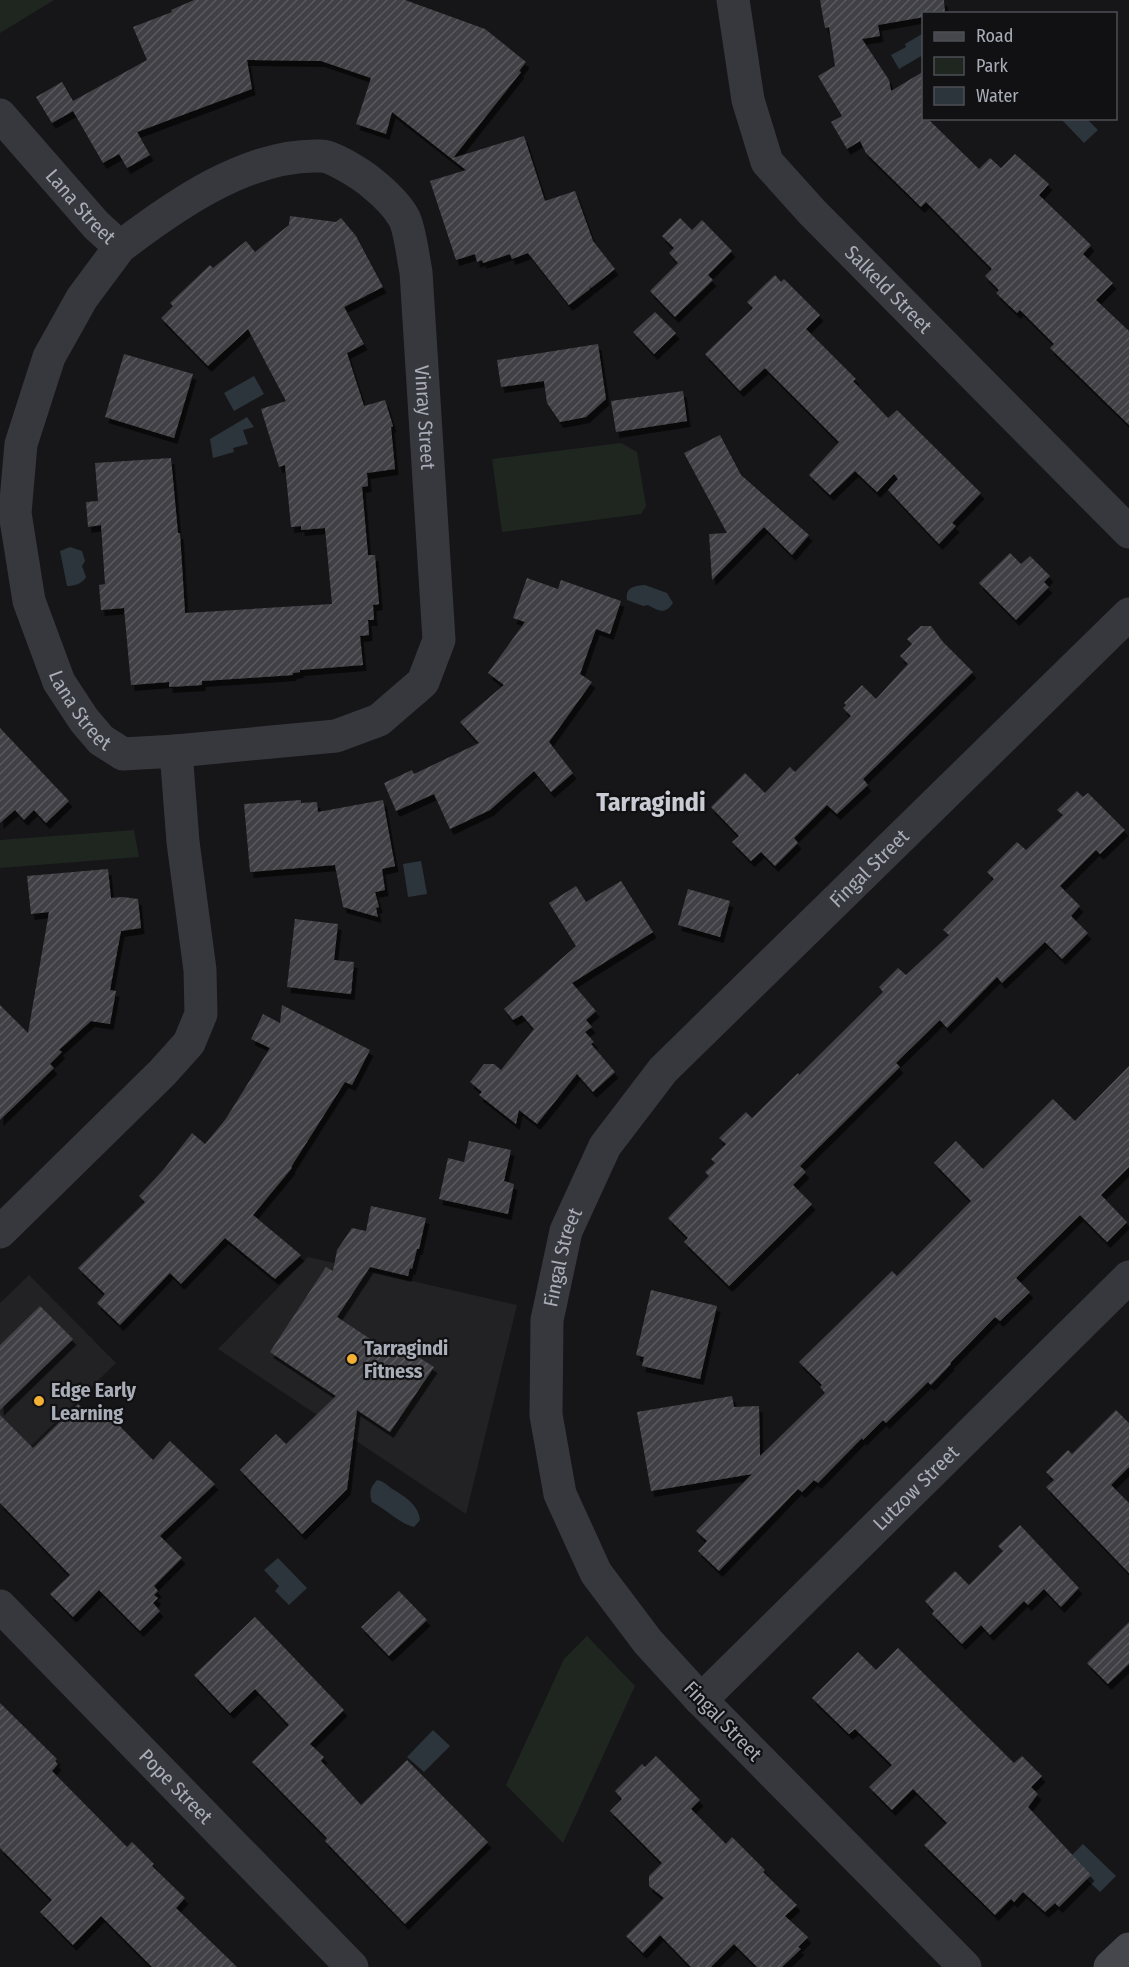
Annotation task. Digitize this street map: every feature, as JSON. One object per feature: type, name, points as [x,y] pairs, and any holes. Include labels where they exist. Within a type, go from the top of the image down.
[{"type":"main road","points":[[1110,1967],[1129,1949]]},
{"type":"street","name":"Salkeld Street","points":[[733,0],[748,100],[767,162],[812,212],[1129,532]]},
{"type":"street","name":"Lana Street","points":[[0,115],[96,225],[120,247],[82,298],[50,357],[21,444],[15,513],[29,601],[59,682],[84,720],[101,740],[123,754],[176,751]]},
{"type":"street","name":"Vinray Street","points":[[120,247],[163,215],[230,176],[276,160],[323,156],[364,175],[386,195],[404,218],[416,272],[439,640],[423,682],[379,720],[336,736],[176,751]]},
{"type":"street","name":"Fingal Street","points":[[965,1967],[701,1700],[648,1642],[596,1573],[560,1494],[546,1415],[547,1320],[566,1231],[605,1146],[663,1070],[1129,614]]},
{"type":"street","points":[[0,1232],[162,1074],[189,1043],[201,1014],[200,970],[183,842],[176,751]]},
{"type":"street","name":"Lutzow Street","points":[[701,1700],[1129,1277]]},
{"type":"street","name":"Pope Street","points":[[0,1606],[352,1967]]},
{"type":"shaded area","points":[[308,1257],[517,1305],[466,1514],[218,1349]]},
{"type":"shaded area","name":"Edge Early Learning","points":[[29,1275],[116,1363],[0,1476],[0,1303]]},
{"type":"green space","points":[[0,0],[54,0],[0,33]]},
{"type":"green space","points":[[621,443],[637,452],[646,506],[641,514],[502,532],[492,459]]},
{"type":"green space","points":[[134,830],[139,857],[0,868],[0,840]]},
{"type":"green space","points":[[587,1636],[635,1686],[563,1843],[506,1785],[564,1659]]},
{"type":"water","points":[[922,34],[922,56],[899,69],[891,55],[906,47],[905,44]]},
{"type":"water","points":[[1062,120],[1088,120],[1098,130],[1084,143]]},
{"type":"water","points":[[254,376],[264,394],[234,411],[224,393]]},
{"type":"water","points":[[247,417],[254,427],[243,430],[248,444],[233,448],[234,452],[213,458],[210,439]]},
{"type":"water","points":[[70,547],[82,551],[85,561],[82,566],[86,577],[78,584],[67,586],[60,551]]},
{"type":"water","points":[[645,585],[667,593],[673,603],[662,611],[627,600],[629,590]]},
{"type":"water","points":[[421,861],[427,894],[408,897],[403,864]]},
{"type":"water","points":[[377,1480],[411,1502],[420,1520],[414,1527],[403,1523],[372,1502],[371,1490]]},
{"type":"water","points":[[278,1558],[307,1588],[289,1605],[275,1591],[279,1586],[264,1570]]},
{"type":"water","points":[[433,1730],[450,1746],[424,1772],[407,1757]]},
{"type":"water","points":[[1083,1844],[1116,1876],[1100,1892],[1067,1860]]},
{"type":"building","points":[[194,0],[405,0],[485,29],[526,62],[519,71],[521,72],[453,158],[524,136],[545,201],[575,191],[593,241],[615,269],[591,288],[590,286],[590,289],[569,305],[528,253],[512,259],[510,254],[483,263],[482,260],[477,262],[475,254],[456,260],[430,181],[466,170],[392,112],[386,134],[356,124],[371,78],[321,61],[247,60],[252,89],[137,132],[150,155],[127,168],[119,154],[103,163],[73,111],[52,123],[36,97],[62,82],[73,101],[147,60],[133,27],[172,12],[171,10]]},
{"type":"building","points":[[820,0],[944,0],[945,12],[922,12],[922,17],[878,25],[880,36],[862,39],[889,80],[891,91],[922,72],[922,120],[929,120],[979,169],[990,158],[1001,168],[1015,154],[1049,184],[1039,195],[1091,245],[1083,254],[1113,283],[1096,300],[1129,331],[1129,425],[1050,348],[1054,344],[1020,310],[1017,313],[996,293],[999,290],[985,276],[992,269],[926,202],[921,207],[866,153],[860,141],[847,149],[831,122],[842,116],[818,76],[835,66],[829,27],[825,28]]},
{"type":"building","points":[[290,216],[336,222],[341,218],[356,236],[383,287],[344,307],[364,344],[347,353],[364,406],[385,400],[393,426],[391,427],[395,469],[367,473],[368,486],[362,487],[368,555],[375,555],[379,604],[373,605],[374,620],[368,620],[369,635],[360,636],[363,665],[300,670],[293,675],[202,681],[202,685],[169,687],[169,682],[131,685],[124,608],[101,610],[99,585],[105,584],[101,525],[88,527],[86,502],[98,501],[95,463],[171,458],[178,533],[180,533],[185,613],[332,604],[325,528],[301,530],[301,526],[291,527],[285,465],[279,467],[261,409],[286,401],[248,329],[208,366],[161,318],[173,306],[170,303],[210,265],[213,268],[246,241],[255,252],[289,225]]},
{"type":"building","points":[[680,218],[692,230],[702,220],[732,251],[708,275],[713,280],[675,317],[650,291],[678,263],[669,253],[674,248],[662,236]]},
{"type":"building","points":[[775,275],[781,282],[784,279],[820,315],[806,329],[856,379],[853,381],[888,418],[897,410],[981,493],[952,523],[956,526],[939,544],[888,490],[898,479],[894,474],[877,492],[855,471],[830,495],[809,475],[839,442],[765,368],[740,391],[705,354],[753,308],[747,302]]},
{"type":"building","points":[[655,312],[676,333],[654,354],[633,332]]},
{"type":"building","points":[[598,344],[606,399],[586,417],[560,422],[547,403],[544,381],[501,387],[497,360]]},
{"type":"building","points":[[124,354],[193,374],[174,438],[105,417]]},
{"type":"building","points":[[683,391],[687,421],[616,432],[611,401]]},
{"type":"building","points":[[720,435],[741,475],[809,535],[792,555],[764,527],[712,580],[709,534],[727,533],[684,453]]},
{"type":"building","points":[[1010,553],[1021,564],[1030,556],[1050,576],[1044,582],[1049,587],[1016,620],[979,583]]},
{"type":"building","points":[[527,578],[558,589],[561,580],[621,601],[610,634],[596,629],[580,674],[592,682],[549,742],[573,773],[551,792],[534,771],[490,810],[450,829],[434,794],[396,811],[384,783],[412,770],[414,774],[479,743],[460,722],[504,685],[488,673],[525,622],[513,618]]},
{"type":"building","points":[[921,626],[931,626],[943,642],[973,672],[863,779],[868,785],[837,814],[827,805],[794,838],[798,843],[775,866],[761,852],[751,861],[732,842],[739,836],[711,807],[745,773],[765,793],[790,767],[795,772],[851,716],[843,708],[846,705],[844,703],[862,685],[876,699],[908,664],[900,656],[912,644],[907,639]]},
{"type":"building","points":[[0,728],[69,801],[46,823],[34,810],[24,820],[15,810],[0,823]]},
{"type":"building","points":[[1077,791],[1083,797],[1088,793],[1125,830],[1100,854],[1096,850],[1060,886],[1080,906],[1071,916],[1088,933],[1062,959],[1045,942],[1002,983],[997,977],[947,1028],[940,1020],[896,1063],[900,1067],[800,1166],[806,1172],[793,1185],[812,1204],[729,1286],[684,1242],[688,1238],[668,1218],[709,1176],[705,1172],[715,1163],[711,1159],[726,1144],[719,1138],[746,1112],[752,1118],[798,1073],[799,1075],[883,992],[879,987],[898,968],[906,975],[949,935],[943,930],[994,879],[987,872],[1017,842],[1026,850],[1063,815],[1057,810]]},
{"type":"building","points":[[301,800],[301,803],[317,802],[318,812],[383,800],[395,866],[382,869],[385,890],[375,892],[379,907],[376,908],[378,917],[343,907],[335,865],[250,872],[244,804]]},
{"type":"building","points":[[108,869],[111,898],[138,899],[141,928],[121,931],[110,990],[116,991],[110,1024],[91,1021],[59,1050],[62,1052],[50,1064],[54,1068],[0,1120],[0,1005],[28,1033],[49,912],[31,914],[27,876]]},
{"type":"building","points":[[621,881],[653,932],[572,983],[596,1011],[586,1020],[592,1027],[585,1032],[594,1042],[591,1044],[615,1072],[593,1092],[577,1074],[537,1124],[519,1110],[516,1124],[479,1095],[482,1092],[470,1082],[484,1064],[494,1064],[501,1070],[534,1029],[522,1015],[513,1020],[504,1009],[576,946],[549,903],[576,886],[586,902]]},
{"type":"building","points":[[688,889],[730,901],[720,937],[678,925]]},
{"type":"building","points":[[295,919],[338,924],[334,960],[354,962],[351,994],[287,987]]},
{"type":"building","points":[[282,1005],[370,1050],[352,1085],[345,1082],[292,1168],[253,1215],[301,1255],[275,1279],[225,1238],[181,1284],[170,1273],[120,1325],[97,1303],[105,1294],[78,1268],[145,1202],[139,1196],[192,1133],[205,1144],[225,1120],[270,1048],[251,1039],[263,1014],[280,1023]]},
{"type":"building","points":[[1129,1066],[1129,1167],[1101,1195],[1127,1222],[1107,1242],[1080,1215],[1016,1278],[1030,1292],[1000,1321],[995,1317],[931,1385],[928,1382],[886,1423],[883,1420],[863,1440],[862,1438],[818,1483],[814,1480],[802,1492],[798,1489],[719,1571],[698,1551],[707,1541],[696,1531],[752,1474],[651,1491],[637,1412],[732,1396],[734,1407],[759,1406],[760,1456],[825,1393],[820,1387],[822,1385],[799,1362],[892,1271],[897,1276],[971,1201],[934,1163],[956,1141],[983,1169],[1053,1099],[1075,1121]]},
{"type":"building","points":[[469,1141],[511,1150],[504,1181],[514,1184],[508,1214],[439,1199],[448,1158],[464,1162]]},
{"type":"building","points":[[371,1206],[426,1218],[419,1249],[417,1249],[408,1276],[370,1267],[337,1317],[387,1350],[393,1341],[434,1367],[390,1432],[357,1410],[347,1489],[302,1534],[240,1470],[276,1434],[286,1444],[336,1396],[270,1352],[326,1267],[333,1271],[337,1250],[352,1228],[366,1231]]},
{"type":"building","points":[[651,1290],[717,1306],[700,1379],[642,1366],[644,1357],[636,1355]]},
{"type":"building","points":[[40,1306],[73,1339],[0,1410],[0,1345]]},
{"type":"building","points":[[78,1404],[94,1419],[103,1409],[153,1460],[170,1441],[215,1484],[160,1536],[182,1558],[154,1586],[158,1591],[154,1595],[158,1598],[153,1603],[160,1611],[140,1631],[99,1590],[73,1617],[50,1594],[70,1575],[0,1503],[0,1415],[33,1448]]},
{"type":"building","points":[[1116,1410],[1129,1423],[1129,1467],[1111,1485],[1129,1503],[1129,1573],[1046,1487],[1054,1480],[1046,1472],[1068,1450],[1072,1454]]},
{"type":"building","points":[[1020,1525],[1079,1588],[1061,1607],[1044,1589],[1028,1605],[1024,1601],[990,1635],[981,1625],[962,1644],[932,1614],[934,1611],[925,1601],[955,1571],[969,1585],[1003,1551],[998,1546]]},
{"type":"building","points":[[399,1591],[427,1620],[389,1656],[361,1627]]},
{"type":"building","points":[[255,1617],[344,1710],[310,1744],[324,1757],[321,1761],[361,1805],[407,1760],[488,1842],[405,1924],[325,1841],[327,1838],[252,1762],[289,1725],[255,1689],[230,1713],[194,1675]]},
{"type":"building","points":[[1129,1622],[1129,1664],[1108,1684],[1087,1663]]},
{"type":"building","points":[[898,1648],[1014,1763],[1022,1756],[1042,1776],[1031,1787],[1038,1794],[1028,1807],[1091,1875],[1059,1907],[1055,1903],[1045,1912],[1023,1892],[1014,1902],[1011,1899],[995,1915],[924,1845],[947,1823],[913,1789],[892,1810],[869,1787],[892,1765],[855,1729],[849,1734],[812,1698],[858,1652],[876,1670]]},
{"type":"building","points":[[0,1703],[57,1759],[55,1761],[58,1764],[52,1771],[127,1847],[132,1842],[154,1864],[152,1866],[185,1898],[176,1908],[237,1967],[152,1967],[101,1916],[73,1945],[40,1912],[52,1900],[0,1848]]},
{"type":"building","points":[[656,1756],[700,1800],[691,1809],[726,1844],[732,1837],[797,1905],[785,1916],[808,1937],[798,1947],[801,1949],[782,1967],[757,1967],[734,1944],[711,1967],[691,1967],[660,1935],[643,1953],[626,1936],[664,1898],[649,1886],[649,1876],[662,1863],[610,1811],[622,1799],[615,1791],[642,1764],[645,1767]]},
{"type":"place","name":"Tarragindi Fitness","points":[[352,1359]]},
{"type":"place","name":"Edge Early Learning","points":[[39,1401]]},
{"type":"district","name":"Tarragindi","points":[[651,802]]}]
